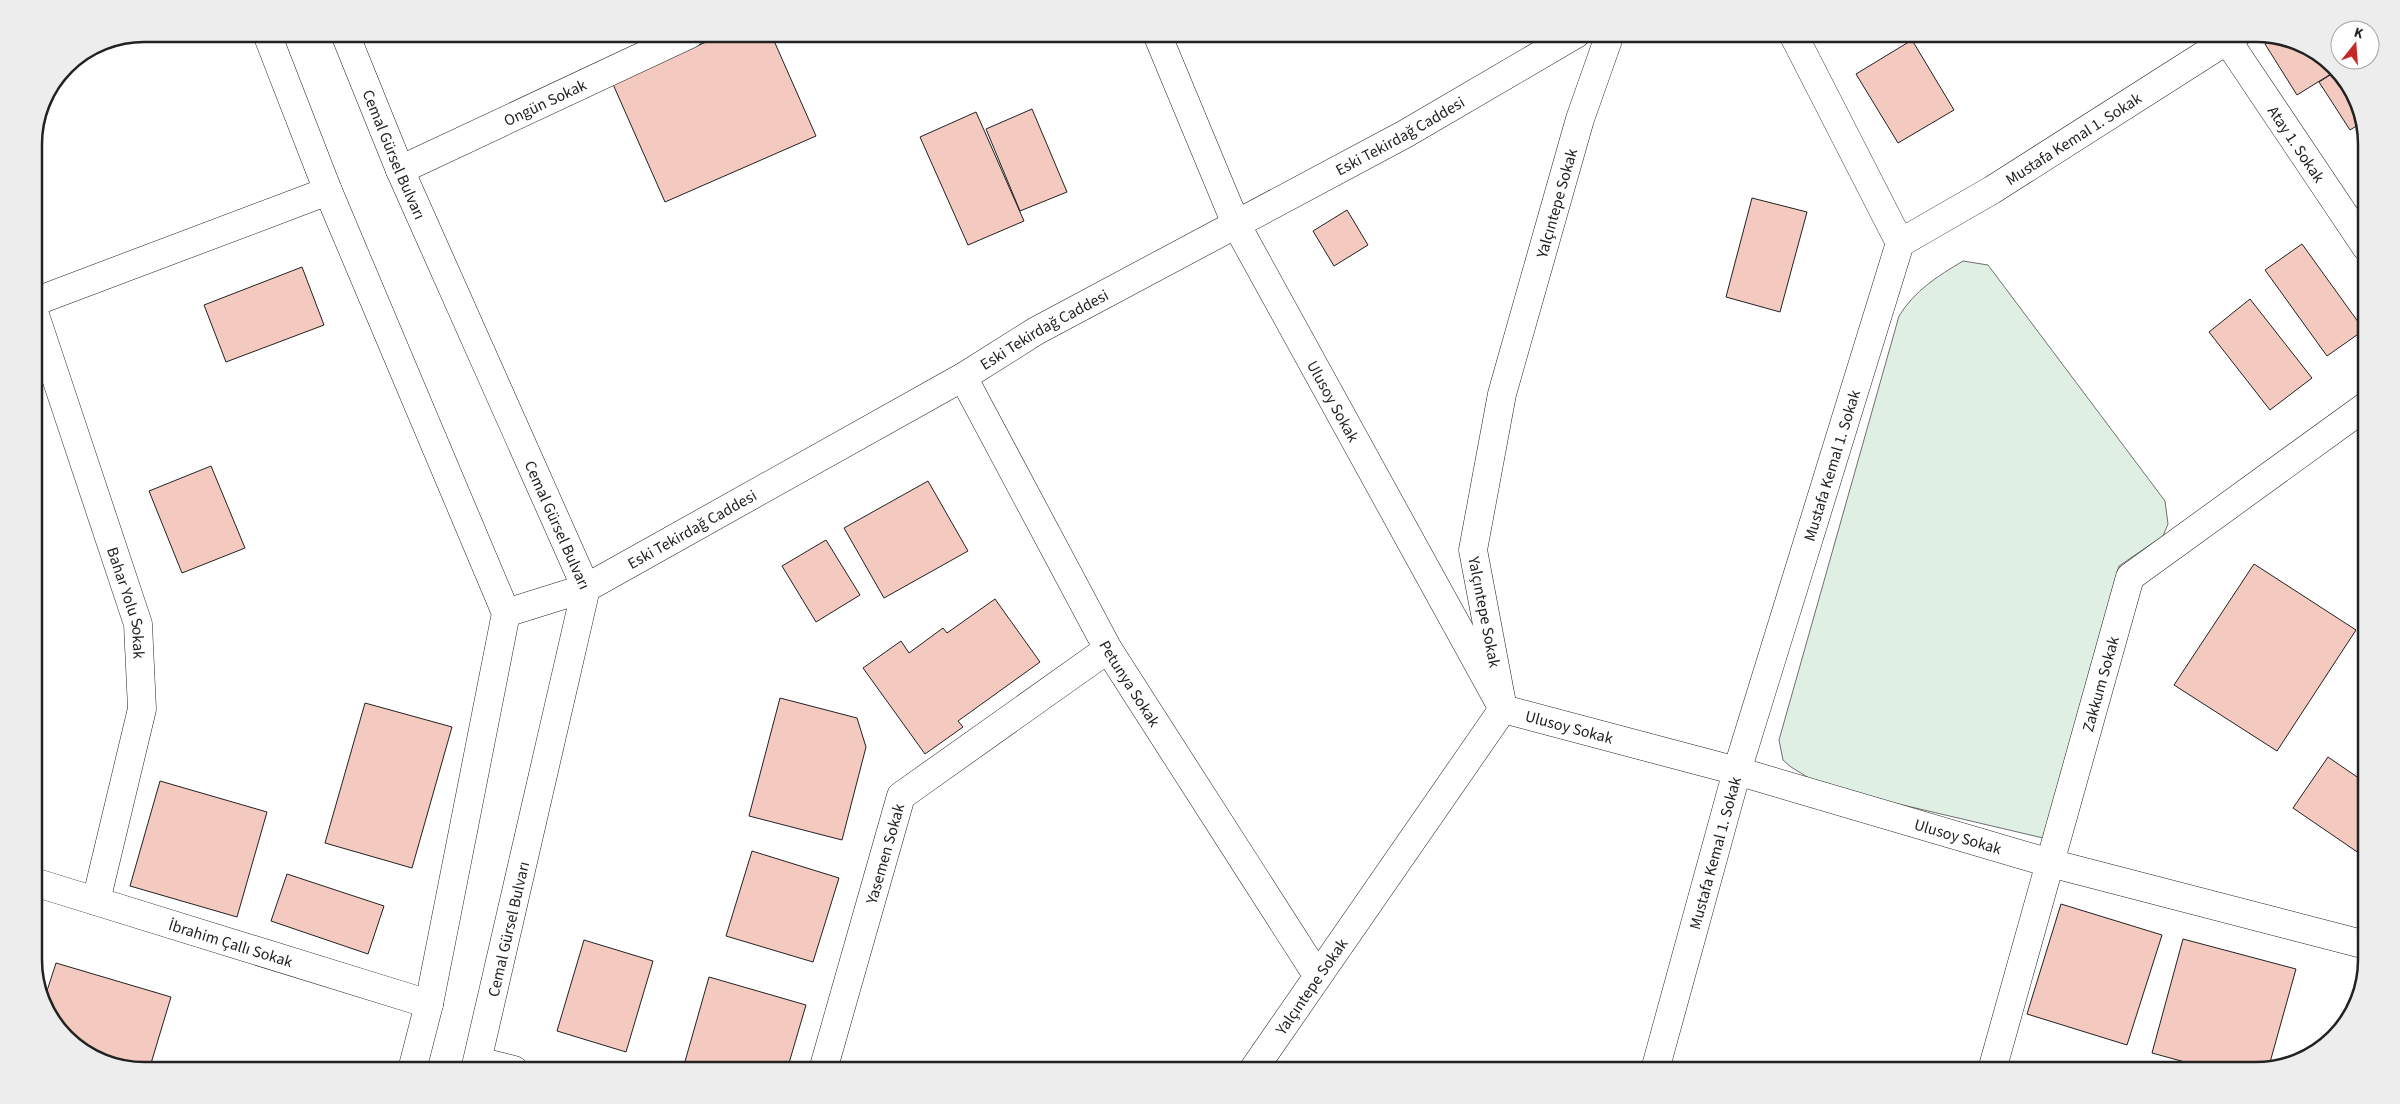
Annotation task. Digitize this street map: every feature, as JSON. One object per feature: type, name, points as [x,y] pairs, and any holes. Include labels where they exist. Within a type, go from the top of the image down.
[{"type":"street","points":[[270,42],[328,191],[506,613],[429,1004],[414,1062]]},
{"type":"street","name":"Cemal Gürsel Bulvarı","points":[[348,42],[400,170],[586,588],[477,1062]]},
{"type":"street","name":"Ongün Sokak","points":[[400,170],[673,42]]},
{"type":"street","name":"Ulusoy Sokak","points":[[1159,42],[1236,224],[1503,710],[1737,771],[2050,864],[2358,943]]},
{"type":"street","name":"Eski Tekirdağ Caddesi","points":[[506,613],[586,588],[963,377],[1036,331],[1405,134],[1562,42]]},
{"type":"street","name":"Yalçıntepe Sokak","points":[[1258,1062],[1503,710],[1473,550],[1502,394],[1580,118],[1607,42]]},
{"type":"street","points":[[1797,42],[1900,243]]},
{"type":"street","name":"Mustafa Kemal 1. Sokak","points":[[1657,1062],[1737,771],[1900,243],[1992,190],[2224,42]]},
{"type":"street","name":"Atay 1. Sokak","points":[[2235,42],[2357,233]]},
{"type":"street","points":[[43,299],[328,191]]},
{"type":"street","name":"Bahar Yolu Sokak","points":[[43,339],[138,624],[142,709],[96,901]]},
{"type":"street","name":"Petunya Sokak","points":[[963,377],[1108,649],[1318,975]]},
{"type":"street","name":"Zakkum Sokak","points":[[1994,1062],[2130,577],[2357,412]]},
{"type":"street","name":"Yasemen Sokak","points":[[825,1062],[901,796],[1108,649]]},
{"type":"street","name":"İbrahim Çallı Sokak","points":[[43,885],[429,1004]]},
{"type":"green space","points":[[1963,261],[1988,265],[2165,501],[2168,524],[2163,536],[2119,566],[2043,838],[1822,786],[1783,760],[1779,740],[1899,316],[1920,291],[1936,278]]},
{"type":"building","points":[[706,42],[775,42],[816,136],[665,202],[612,82]]},
{"type":"building","points":[[1909,42],[1913,42],[1954,110],[1898,143],[1856,74]]},
{"type":"building","points":[[2265,44],[2275,44],[2295,50],[2312,60],[2330,75],[2297,95]]},
{"type":"building","points":[[2330,75],[2332,77],[2347,99],[2356,126],[2350,130],[2319,82]]},
{"type":"building","points":[[1032,109],[1067,192],[1020,211],[986,129]]},
{"type":"building","points":[[976,112],[1024,221],[968,245],[920,137]]},
{"type":"building","points":[[1752,198],[1807,212],[1780,312],[1726,297]]},
{"type":"building","points":[[1347,210],[1368,245],[1334,266],[1313,231]]},
{"type":"building","points":[[2302,244],[2357,321],[2357,335],[2327,356],[2265,270]]},
{"type":"building","points":[[302,267],[324,325],[226,362],[204,305]]},
{"type":"building","points":[[2250,299],[2312,378],[2270,410],[2209,332]]},
{"type":"building","points":[[211,466],[245,548],[182,573],[149,491]]},
{"type":"building","points":[[928,481],[968,551],[884,598],[844,528]]},
{"type":"building","points":[[826,540],[860,595],[816,622],[782,566]]},
{"type":"building","points":[[2254,564],[2356,630],[2277,751],[2174,685]]},
{"type":"building","points":[[995,599],[1040,662],[958,721],[963,727],[925,754],[863,668],[901,641],[909,653],[943,628],[947,633]]},
{"type":"building","points":[[780,698],[857,718],[866,747],[842,840],[749,816]]},
{"type":"building","points":[[365,703],[452,727],[412,868],[325,843]]},
{"type":"building","points":[[2328,757],[2358,777],[2358,852],[2293,808]]},
{"type":"building","points":[[160,781],[267,812],[237,917],[130,886]]},
{"type":"building","points":[[752,851],[839,878],[813,962],[726,936]]},
{"type":"building","points":[[287,874],[384,906],[368,954],[271,921]]},
{"type":"building","points":[[2061,904],[2162,935],[2127,1045],[2027,1014]]},
{"type":"building","points":[[2183,939],[2296,969],[2270,1061],[2185,1062],[2152,1053]]},
{"type":"building","points":[[584,940],[653,961],[626,1052],[557,1031]]},
{"type":"building","points":[[56,963],[171,997],[151,1062],[125,1060],[93,1048],[72,1032],[64,1022],[56,1011],[47,990]]},
{"type":"building","points":[[709,977],[806,1005],[789,1062],[685,1062]]}]
